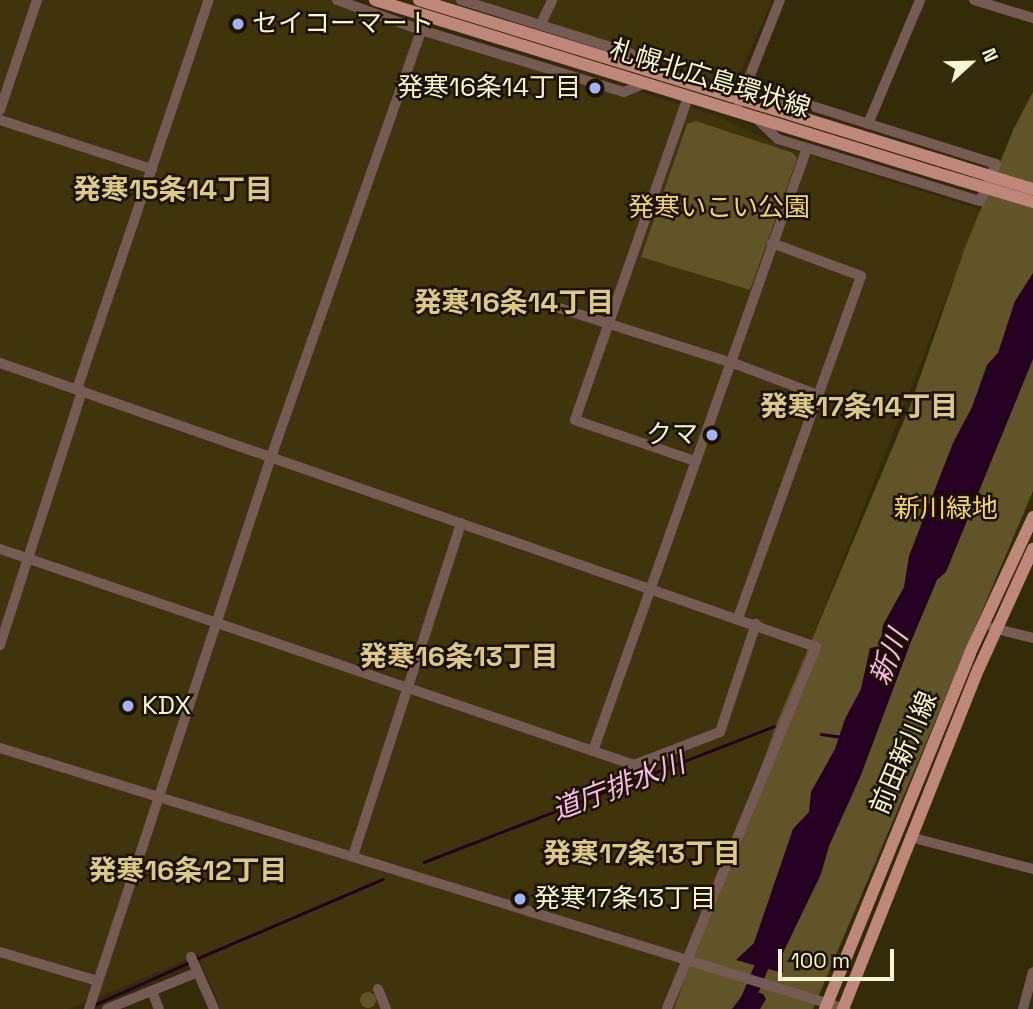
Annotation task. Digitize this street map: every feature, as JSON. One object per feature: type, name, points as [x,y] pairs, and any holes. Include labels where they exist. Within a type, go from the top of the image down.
[{"type":"main road","name":"札幌北広島環状線","points":[[375,0],[688,97],[755,109],[937,167],[1033,202]]},
{"type":"main road","name":"札幌北広島環状線","points":[[419,0],[642,69],[738,105]]},
{"type":"main road","name":"札幌北広島環状線","points":[[937,167],[1033,189]]},
{"type":"main road","name":"前田新川線","points":[[844,1009],[1033,517]]},
{"type":"main road","name":"前田新川線","points":[[826,1006],[990,626],[1033,549]]},
{"type":"street","points":[[0,110],[37,0]]},
{"type":"street","points":[[0,645],[79,390],[209,0]]},
{"type":"street","points":[[337,0],[421,30],[624,92],[643,84]]},
{"type":"street","points":[[461,0],[630,53],[642,69]]},
{"type":"street","points":[[541,24],[552,0]]},
{"type":"street","points":[[738,105],[780,0]]},
{"type":"street","points":[[868,124],[920,0]]},
{"type":"street","points":[[974,0],[1033,18]]},
{"type":"street","points":[[90,1005],[271,457],[421,30]]},
{"type":"street","points":[[688,97],[575,420],[695,461]]},
{"type":"street","points":[[809,105],[996,164],[980,201],[778,138],[755,109],[809,105]]},
{"type":"street","points":[[0,120],[152,169]]},
{"type":"street","points":[[593,751],[807,148]]},
{"type":"street","points":[[738,618],[861,275],[772,243]]},
{"type":"street","points":[[556,307],[730,363],[818,396]]},
{"type":"street","points":[[0,363],[812,643],[816,651],[667,1009]]},
{"type":"street","points":[[353,856],[461,523]]},
{"type":"street","points":[[0,549],[634,765],[720,732],[757,624]]},
{"type":"street","points":[[990,626],[1033,638]]},
{"type":"street","points":[[0,748],[699,961],[805,996],[826,1006],[844,1009]]},
{"type":"street","points":[[910,837],[1033,869]]},
{"type":"street","points":[[0,952],[98,981]]},
{"type":"street","points":[[191,957],[214,1009]]},
{"type":"street","points":[[107,1009],[198,970]]},
{"type":"street","points":[[1023,1009],[1032,980]]},
{"type":"street","points":[[378,989],[385,1009]]},
{"type":"street","points":[[152,991],[159,1009]]},
{"type":"shaded area","points":[[0,0],[342,0],[717,116],[781,146],[981,210],[814,633],[677,1009],[221,1009],[198,955],[70,1009],[0,1009]]},
{"type":"shaded area","points":[[442,0],[772,0],[735,85]]},
{"type":"green space","name":"新川緑地","points":[[1033,92],[1033,491],[813,1009],[674,1009],[778,720],[910,406],[966,245],[1014,128]]},
{"type":"green space","name":"発寒いこい公園","points":[[696,121],[793,153],[797,159],[750,290],[641,257],[687,124]]},
{"type":"green space","points":[[365,992],[371,992],[376,1000],[374,1006],[365,1008],[360,1003],[360,997]]},
{"type":"water","points":[[1033,273],[1033,359],[946,572],[937,580],[910,644],[861,775],[829,846],[821,874],[783,953],[783,973],[736,960],[754,943],[793,829],[809,812],[811,792],[835,749],[845,719],[861,689],[870,648],[880,646],[883,625],[904,587],[909,556],[953,443],[972,407],[987,365],[998,353],[1015,301]]},
{"type":"water","points":[[747,989],[763,994],[766,999],[760,1009],[732,1009]]},
{"type":"waterway","name":"道庁排水川","points":[[424,862],[774,726]]},
{"type":"waterway","name":"道庁排水川","points":[[821,734],[842,737]]},
{"type":"waterway","name":"道庁排水川","points":[[196,959],[383,879]]},
{"type":"waterway","name":"新川","points":[[744,1009],[768,951]]},
{"type":"waterway","name":"道庁排水川","points":[[94,1005],[190,962]]},
{"type":"place","name":"セイコーマート","points":[[238,24]]},
{"type":"place","name":"発寒16条14丁目","points":[[595,88]]},
{"type":"place","name":"クマ","points":[[712,435]]},
{"type":"place","name":"KDX","points":[[128,706]]},
{"type":"place","name":"発寒17条13丁目","points":[[520,899]]},
{"type":"district","name":"発寒15条14丁目","points":[[173,189]]},
{"type":"district","name":"発寒16条14丁目","points":[[514,302]]},
{"type":"district","name":"発寒17条14丁目","points":[[859,406]]},
{"type":"district","name":"発寒16条13丁目","points":[[459,656]]},
{"type":"district","name":"発寒17条13丁目","points":[[642,853]]},
{"type":"district","name":"発寒16条12丁目","points":[[188,870]]}]
